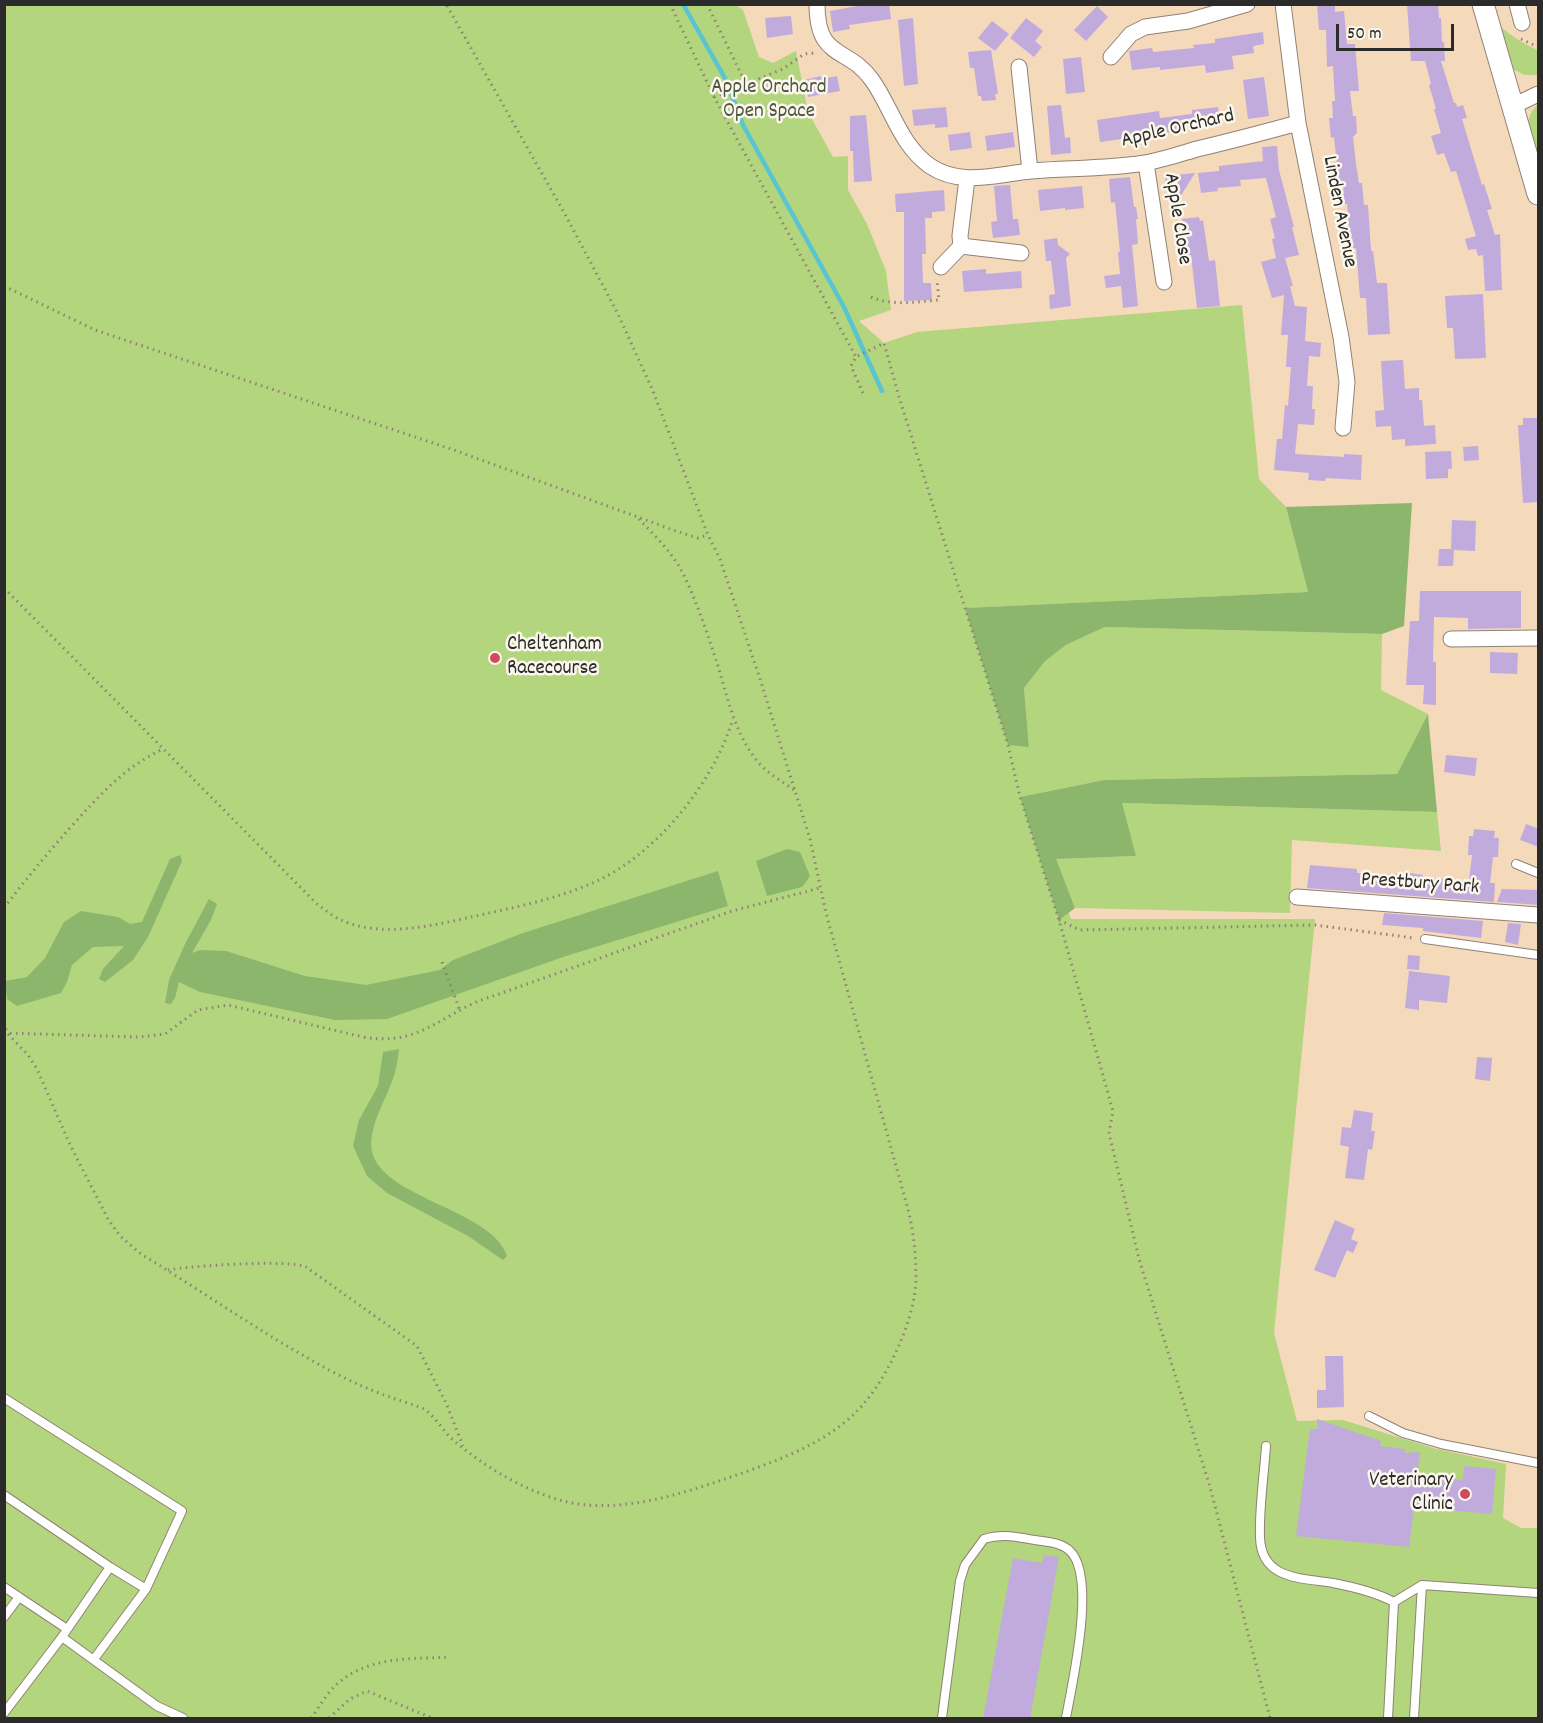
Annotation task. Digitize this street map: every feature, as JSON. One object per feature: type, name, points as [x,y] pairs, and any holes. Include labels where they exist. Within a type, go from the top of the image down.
[{"type":"main road","points":[[1483,4],[1539,194]]},
{"type":"street","name":"Apple Orchard","points":[[817,4],[818,25],[825,41],[859,66],[872,80],[902,135],[920,158],[943,172],[967,179],[1030,171],[1146,163],[1298,123]]},
{"type":"street","points":[[1111,57],[1131,34],[1144,27],[1188,21],[1247,4]]},
{"type":"street","name":"Linden Avenue","points":[[1283,4],[1298,123],[1341,337],[1347,382],[1343,428]]},
{"type":"street","points":[[1517,4],[1522,23]]},
{"type":"street","points":[[1019,67],[1030,171]]},
{"type":"street","points":[[1513,106],[1539,94]]},
{"type":"street","name":"Apple Close","points":[[1146,163],[1164,282]]},
{"type":"street","points":[[941,267],[961,246],[960,236],[967,179]]},
{"type":"street","points":[[961,246],[1021,253]]},
{"type":"street","points":[[1451,639],[1539,638]]},
{"type":"street","name":"Prestbury Park","points":[[1297,897],[1539,915]]},
{"type":"lane","points":[[1516,864],[1539,873]]},
{"type":"lane","points":[[1425,939],[1539,955]]},
{"type":"lane","points":[[4,1398],[182,1510],[146,1589],[94,1659]]},
{"type":"lane","points":[[1369,1416],[1402,1433],[1441,1444],[1539,1463]]},
{"type":"lane","points":[[1266,1446],[1260,1539],[1264,1554],[1272,1566],[1282,1574],[1295,1578],[1378,1593],[1394,1602]]},
{"type":"lane","points":[[4,1495],[146,1589]]},
{"type":"lane","points":[[942,1719],[960,1581],[965,1565],[984,1539],[1009,1535],[1058,1544],[1069,1550],[1075,1558],[1081,1580],[1081,1609],[1079,1644],[1066,1719]]},
{"type":"lane","points":[[4,1713],[110,1567]]},
{"type":"lane","points":[[1394,1602],[1422,1585],[1539,1593]]},
{"type":"lane","points":[[1414,1719],[1422,1585]]},
{"type":"lane","points":[[4,1587],[67,1629]]},
{"type":"lane","points":[[4,1617],[19,1597]]},
{"type":"lane","points":[[1388,1719],[1394,1602]]},
{"type":"lane","points":[[62,1636],[157,1707],[183,1719]]},
{"type":"path","points":[[4,1023],[6,1033],[28,1055],[37,1069],[71,1147],[108,1219],[120,1236],[141,1254],[331,1371],[367,1389],[424,1410],[453,1439],[487,1466],[533,1489],[562,1500],[596,1505],[661,1498],[737,1475],[812,1444],[852,1417],[878,1385],[906,1328],[916,1282],[915,1240],[879,1098],[820,888],[810,838],[720,559],[708,535],[653,391],[618,314],[566,216],[446,4]]},
{"type":"path","points":[[670,4],[714,97],[856,357]]},
{"type":"path","points":[[708,4],[746,84]]},
{"type":"path","points":[[714,97],[783,69],[804,54],[818,53],[832,47]]},
{"type":"path","points":[[871,297],[884,302],[897,303],[939,300],[937,281],[941,267]]},
{"type":"path","points":[[4,286],[95,330],[454,450],[638,518],[698,538],[708,535]]},
{"type":"path","points":[[863,393],[851,366],[856,357],[884,343],[1008,745],[1020,797],[1059,920],[1113,1111],[1108,1133],[1139,1259],[1210,1488],[1270,1719]]},
{"type":"path","points":[[638,518],[663,545],[679,567],[715,656],[733,719],[756,760],[768,773],[795,791]]},
{"type":"path","points":[[4,588],[318,905],[341,920],[370,928],[402,929],[433,925],[560,896],[593,884],[624,865],[660,836],[689,802],[710,771],[733,719]]},
{"type":"path","points":[[4,908],[100,794],[124,772],[148,756],[164,749]]},
{"type":"path","points":[[6,1033],[139,1037],[161,1035],[198,1011],[228,1005],[384,1041],[402,1038],[426,1030],[470,1005],[509,990],[722,915],[820,888]]},
{"type":"path","points":[[1059,920],[1080,930],[1315,925],[1425,939]]},
{"type":"path","points":[[442,962],[460,1011]]},
{"type":"path","points":[[167,1270],[184,1267],[276,1264],[300,1264],[306,1267],[417,1346],[441,1393],[464,1448]]},
{"type":"path","points":[[311,1719],[334,1687],[347,1676],[362,1668],[400,1659],[450,1657]]},
{"type":"path","points":[[329,1719],[350,1699],[367,1691],[432,1719]]},
{"type":"green space","name":"Cheltenham Racecourse","points":[[4,5],[736,5],[743,10],[759,57],[773,63],[796,51],[808,112],[833,157],[848,156],[848,190],[867,224],[886,271],[891,310],[859,321],[884,343],[917,332],[1242,305],[1259,479],[1286,507],[1308,592],[968,608],[1029,747],[1024,688],[1044,661],[1066,645],[1105,627],[1382,634],[1381,690],[1428,714],[1397,774],[1104,780],[1030,795],[1071,919],[1315,919],[1274,1333],[1297,1421],[1343,1420],[1433,1448],[1506,1464],[1503,1518],[1521,1528],[1538,1528],[1538,1718],[5,1718]]},
{"type":"green space","points":[[1495,21],[1515,38],[1538,50],[1538,75],[1525,75],[1512,69]]},
{"type":"green space","points":[[1538,104],[1538,172],[1530,146],[1528,128],[1532,111]]},
{"type":"green space","points":[[1412,503],[1404,626],[1382,634],[1105,627],[1066,645],[1045,661],[1024,688],[1029,747],[1008,745],[965,608],[1308,592],[1286,507]]},
{"type":"green space","points":[[1428,714],[1437,812],[1122,803],[1136,856],[1056,859],[1075,908],[1059,920],[1020,797],[1104,780],[1397,774]]},
{"type":"green space","points":[[1121,803],[1437,812],[1441,851],[1292,840],[1290,913],[1075,908],[1055,859],[1136,856]]},
{"type":"green space","points":[[787,849],[800,852],[810,876],[802,887],[767,896],[756,861]]},
{"type":"green space","points":[[180,855],[182,861],[148,937],[133,960],[105,982],[99,979],[103,969],[124,946],[93,947],[72,965],[61,993],[17,1006],[7,999],[5,981],[27,977],[45,958],[64,922],[81,911],[118,917],[130,924],[142,922],[170,859]]},
{"type":"green space","points":[[718,871],[728,906],[566,956],[387,1019],[335,1020],[200,992],[179,982],[171,1004],[165,1003],[169,980],[209,899],[217,904],[211,920],[192,953],[200,950],[226,951],[305,976],[366,985],[440,970],[453,960],[523,933]]},
{"type":"green space","points":[[399,1049],[392,1081],[375,1121],[371,1141],[372,1151],[380,1167],[395,1181],[461,1215],[498,1240],[507,1256],[503,1260],[468,1236],[387,1193],[367,1176],[353,1146],[359,1120],[378,1086],[383,1052]]},
{"type":"building","points":[[868,4],[889,4],[891,19],[849,25],[850,29],[833,32],[830,11]]},
{"type":"building","points":[[1317,4],[1335,4],[1335,12],[1344,11],[1347,44],[1355,44],[1359,91],[1350,91],[1353,116],[1356,116],[1357,133],[1353,137],[1356,164],[1359,183],[1362,183],[1364,205],[1368,205],[1371,251],[1373,251],[1377,283],[1387,283],[1390,334],[1368,335],[1366,298],[1360,298],[1356,248],[1351,249],[1343,181],[1339,182],[1334,137],[1331,138],[1329,118],[1333,118],[1332,101],[1335,101],[1333,66],[1327,67],[1326,30],[1319,30]]},
{"type":"building","points":[[1407,4],[1438,4],[1445,61],[1441,61],[1454,103],[1457,107],[1463,105],[1467,118],[1462,119],[1482,185],[1484,184],[1492,209],[1487,210],[1495,235],[1500,234],[1502,290],[1485,291],[1483,255],[1478,256],[1476,249],[1468,250],[1465,239],[1476,236],[1456,171],[1451,172],[1444,153],[1437,155],[1431,136],[1441,133],[1425,61],[1411,61]]},
{"type":"building","points":[[1097,6],[1108,17],[1086,41],[1074,30]]},
{"type":"building","points":[[791,16],[793,34],[767,38],[765,18]]},
{"type":"building","points":[[913,18],[918,84],[904,86],[898,20]]},
{"type":"building","points":[[1026,18],[1043,31],[1035,41],[1042,47],[1034,57],[1010,38]]},
{"type":"building","points":[[992,21],[1009,34],[995,51],[978,38]]},
{"type":"building","points":[[1263,32],[1264,44],[1253,46],[1254,53],[1232,56],[1234,69],[1206,73],[1205,65],[1160,70],[1160,67],[1132,70],[1129,51],[1152,48],[1153,52],[1194,48],[1193,45],[1215,43],[1215,39]]},
{"type":"building","points":[[991,50],[998,94],[995,94],[996,100],[982,101],[981,96],[978,96],[974,68],[970,68],[968,52]]},
{"type":"building","points":[[1081,57],[1085,92],[1066,94],[1063,59]]},
{"type":"building","points":[[821,76],[822,79],[837,76],[840,91],[808,97],[804,80]]},
{"type":"building","points":[[1264,77],[1269,116],[1248,119],[1243,80]]},
{"type":"building","points":[[1061,105],[1065,138],[1070,137],[1071,153],[1051,155],[1047,106]]},
{"type":"building","points":[[946,107],[948,127],[935,128],[935,124],[914,126],[912,110]]},
{"type":"building","points":[[1218,107],[1220,122],[1185,126],[1186,130],[1100,142],[1097,120],[1159,111],[1160,118],[1192,114],[1192,110]]},
{"type":"building","points":[[866,115],[872,181],[854,182],[853,151],[850,151],[850,116]]},
{"type":"building","points":[[970,132],[972,148],[950,151],[948,135]]},
{"type":"building","points":[[1013,132],[1015,147],[987,151],[985,136]]},
{"type":"building","points":[[1277,146],[1279,170],[1299,255],[1285,258],[1293,286],[1290,286],[1295,306],[1307,307],[1305,341],[1321,343],[1320,357],[1309,356],[1307,386],[1313,386],[1314,425],[1298,424],[1295,454],[1344,457],[1344,454],[1362,455],[1361,480],[1326,478],[1325,481],[1308,480],[1309,473],[1274,470],[1277,439],[1282,439],[1285,405],[1288,406],[1291,367],[1286,367],[1288,335],[1281,335],[1284,295],[1272,298],[1261,262],[1276,258],[1272,239],[1275,238],[1270,219],[1276,217],[1266,178],[1240,180],[1241,186],[1217,188],[1218,191],[1201,193],[1198,173],[1219,171],[1219,166],[1263,161],[1262,147]]},
{"type":"building","points":[[1195,173],[1175,205],[1167,198],[1165,176]]},
{"type":"building","points":[[1130,177],[1138,219],[1136,219],[1138,244],[1132,245],[1138,306],[1123,308],[1121,286],[1106,288],[1104,276],[1120,274],[1115,202],[1111,203],[1109,179]]},
{"type":"building","points":[[1010,185],[1013,219],[1018,219],[1020,235],[993,238],[991,222],[997,221],[994,186]]},
{"type":"building","points":[[1082,186],[1084,208],[1040,211],[1038,190]]},
{"type":"building","points":[[944,190],[945,211],[932,212],[932,218],[925,218],[926,254],[922,254],[923,283],[931,283],[932,300],[904,301],[904,212],[896,212],[895,194]]},
{"type":"building","points":[[1199,217],[1200,221],[1203,220],[1209,261],[1215,260],[1220,306],[1197,308],[1191,255],[1187,256],[1182,219]]},
{"type":"building","points":[[1057,238],[1058,245],[1070,254],[1066,258],[1071,306],[1050,309],[1049,295],[1055,294],[1051,261],[1046,261],[1044,240]]},
{"type":"building","points":[[986,269],[986,274],[1021,271],[1022,288],[964,292],[962,271]]},
{"type":"building","points":[[1483,294],[1486,358],[1455,359],[1453,328],[1447,328],[1445,296]]},
{"type":"building","points":[[1403,360],[1405,389],[1419,388],[1424,426],[1435,425],[1436,444],[1405,446],[1405,439],[1392,440],[1391,426],[1376,427],[1375,411],[1384,410],[1381,361]]},
{"type":"building","points":[[1523,418],[1539,418],[1539,502],[1523,503],[1518,425],[1523,425]]},
{"type":"building","points":[[1478,446],[1479,460],[1464,461],[1463,447]]},
{"type":"building","points":[[1451,451],[1452,469],[1448,469],[1448,478],[1426,479],[1425,452]]},
{"type":"building","points":[[1452,520],[1476,521],[1475,551],[1454,550],[1453,566],[1438,566],[1439,549],[1451,549]]},
{"type":"building","points":[[1420,591],[1521,591],[1521,628],[1468,629],[1468,618],[1434,617],[1433,662],[1436,662],[1436,705],[1423,704],[1424,685],[1406,685],[1410,621],[1419,621]]},
{"type":"building","points":[[1490,652],[1518,653],[1517,674],[1490,673]]},
{"type":"building","points":[[1446,755],[1477,758],[1475,776],[1444,772]]},
{"type":"building","points":[[1526,824],[1539,829],[1539,847],[1520,840]]},
{"type":"building","points":[[1474,829],[1495,831],[1494,838],[1499,838],[1498,857],[1493,857],[1490,883],[1495,883],[1494,902],[1307,888],[1310,865],[1357,869],[1357,873],[1409,875],[1409,873],[1423,875],[1423,877],[1469,881],[1472,855],[1468,855],[1469,836],[1473,836]]},
{"type":"building","points":[[1502,889],[1539,890],[1539,905],[1497,902]]},
{"type":"building","points":[[1384,913],[1483,921],[1481,938],[1423,931],[1423,928],[1382,925]]},
{"type":"building","points":[[1508,923],[1521,924],[1518,945],[1505,942]]},
{"type":"building","points":[[1408,955],[1420,956],[1419,970],[1407,969]]},
{"type":"building","points":[[1409,971],[1450,976],[1447,1003],[1419,1000],[1419,1010],[1405,1008]]},
{"type":"building","points":[[1477,1057],[1492,1058],[1490,1081],[1475,1079]]},
{"type":"building","points":[[1354,1110],[1373,1113],[1371,1131],[1375,1131],[1372,1150],[1368,1149],[1364,1180],[1345,1178],[1349,1147],[1340,1145],[1342,1127],[1351,1128]]},
{"type":"building","points":[[1335,1220],[1355,1229],[1351,1239],[1358,1242],[1353,1253],[1347,1250],[1335,1278],[1314,1270]]},
{"type":"building","points":[[1325,1356],[1343,1356],[1344,1407],[1317,1408],[1317,1390],[1326,1390]]},
{"type":"building","points":[[1317,1419],[1381,1441],[1380,1446],[1405,1449],[1405,1453],[1420,1452],[1417,1476],[1463,1480],[1464,1466],[1496,1469],[1492,1514],[1414,1507],[1409,1547],[1296,1536],[1310,1429],[1318,1429]]},
{"type":"building","points":[[1044,1555],[1059,1557],[1030,1719],[983,1719],[1013,1558],[1042,1563]]},
{"type":"waterway","points":[[683,4],[726,80],[743,125],[844,307],[882,391]]},
{"type":"place","name":"Cheltenham Racecourse","points":[[495,658]]},
{"type":"place","name":"Veterinary Clinic","points":[[1465,1494]]},
{"type":"park label","name":"Apple Orchard Open Space","points":[[769,101]]}]
